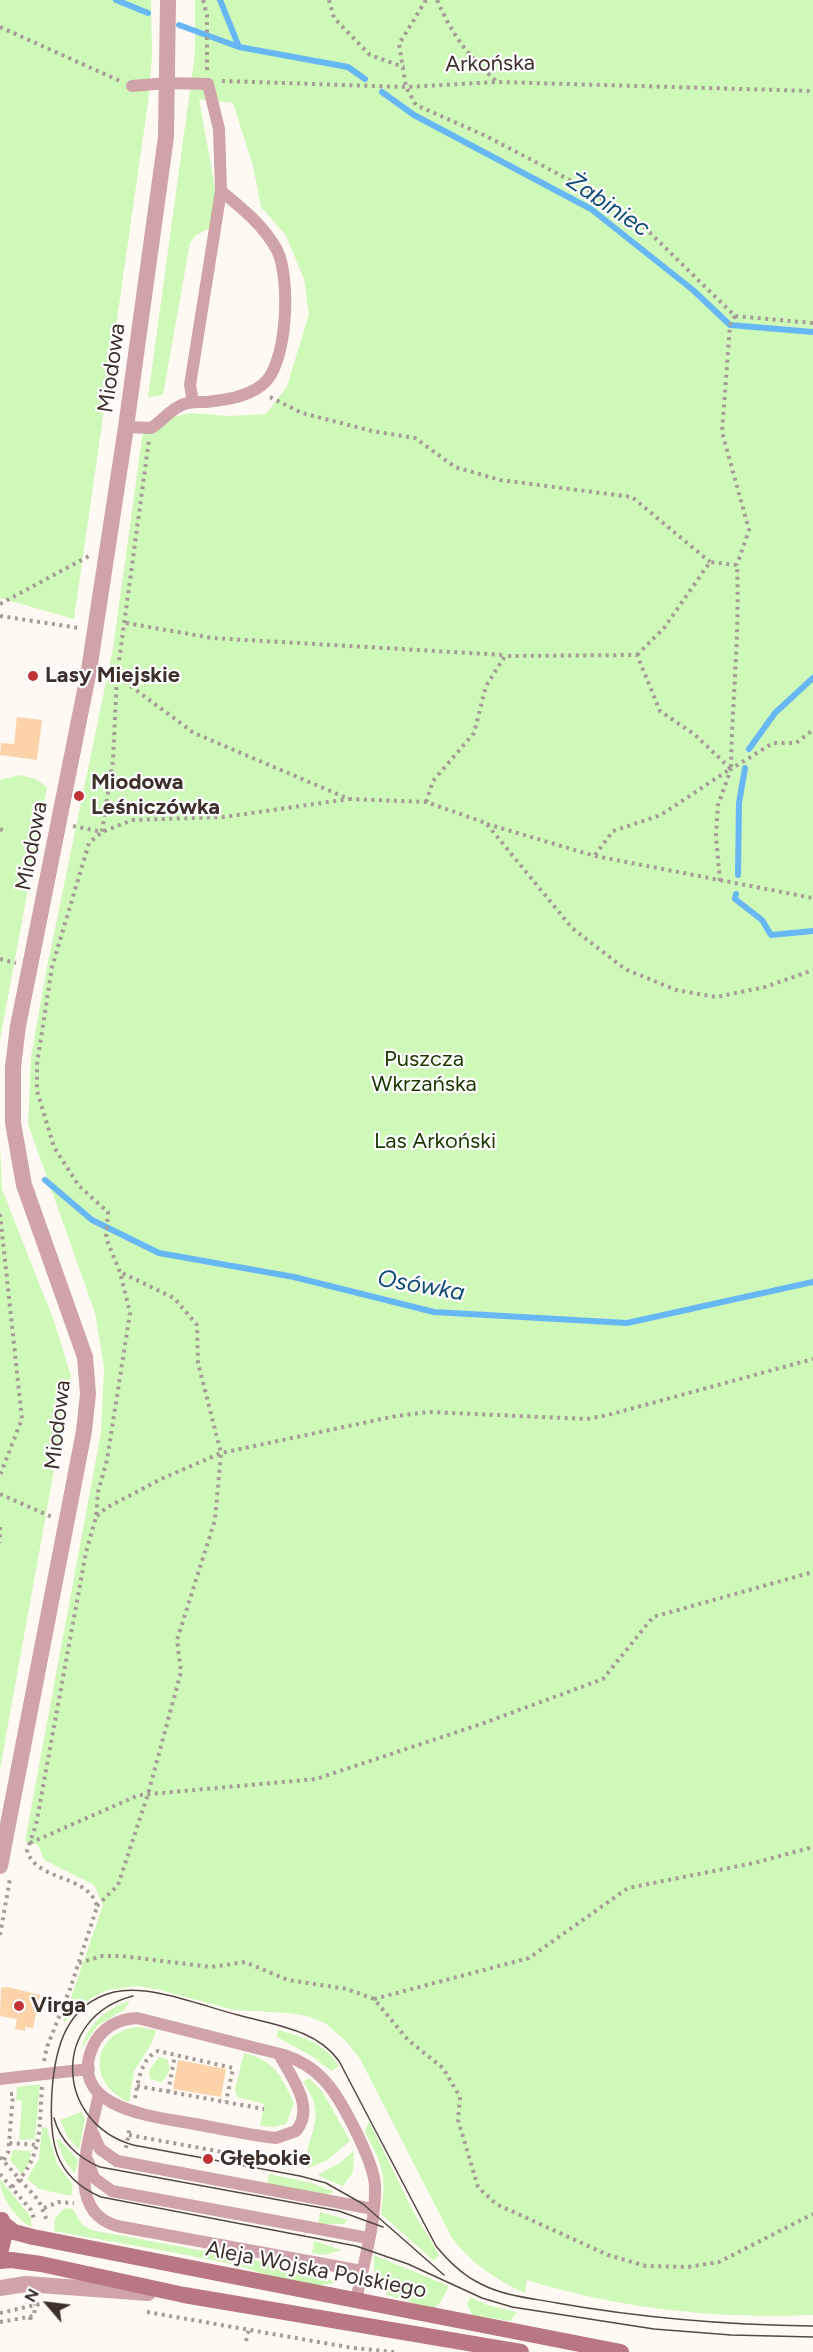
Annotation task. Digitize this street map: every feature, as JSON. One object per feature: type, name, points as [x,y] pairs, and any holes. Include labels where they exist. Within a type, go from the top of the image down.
[{"type":"main road","points":[[0,2253],[5,2242],[2,2221]]},
{"type":"main road","name":"Aleja Wojska Polskiego","points":[[2,2221],[14,2232],[33,2237],[621,2352]]},
{"type":"main road","name":"Aleja Wojska Polskiego","points":[[0,2261],[11,2260],[40,2264],[184,2295],[521,2352]]},
{"type":"street","name":"Miodowa","points":[[5,1871],[88,1403],[87,1370],[79,1336],[26,1195],[14,1132],[12,1090],[18,1026],[89,670],[163,171],[168,83],[168,0]]},
{"type":"street","points":[[0,2288],[27,2284],[184,2295]]},
{"type":"lane","points":[[132,86],[168,83],[208,84],[219,129],[221,191],[190,386],[193,401]]},
{"type":"lane","points":[[126,427],[151,428],[168,412],[193,401],[234,398],[256,390],[274,372],[280,357],[284,312],[279,253],[267,234],[248,213],[221,191]]},
{"type":"lane","points":[[279,2054],[302,2098],[305,2109],[298,2128],[284,2137],[270,2137],[138,2113],[114,2105],[99,2093],[92,2082],[89,2069],[93,2047],[100,2035],[113,2024],[134,2018],[148,2019],[279,2054],[312,2069],[334,2092],[370,2164],[375,2185],[373,2209],[356,2301]]},
{"type":"lane","points":[[0,2079],[89,2069]]},
{"type":"lane","points":[[99,2093],[83,2182],[85,2196],[95,2214],[110,2224],[362,2271]]},
{"type":"lane","points":[[94,2123],[94,2137],[98,2146],[107,2157],[117,2162],[373,2209]]},
{"type":"lane","points":[[88,2153],[93,2176],[99,2184],[112,2191],[368,2238]]},
{"type":"path","points":[[203,0],[207,27],[208,84]]},
{"type":"path","points":[[329,0],[334,18],[370,55],[404,67]]},
{"type":"path","points":[[426,0],[399,44],[406,87],[416,105],[486,136],[584,187],[642,225],[735,316],[813,323]]},
{"type":"path","points":[[437,0],[450,29],[468,55],[497,82]]},
{"type":"path","points":[[0,27],[132,86]]},
{"type":"path","name":"Arkońska","points":[[208,84],[221,81],[406,87],[497,82],[813,91]]},
{"type":"path","points":[[720,881],[716,836],[718,805],[730,769],[733,680],[739,607],[737,566],[749,530],[723,432],[730,325],[735,316]]},
{"type":"path","points":[[256,390],[302,413],[372,431],[415,438],[455,467],[500,480],[632,497],[711,562],[737,566]]},
{"type":"path","points":[[102,832],[113,760],[117,676],[151,428]]},
{"type":"path","points":[[0,604],[108,546]]},
{"type":"path","points":[[126,623],[212,638],[505,656],[638,655],[664,628],[711,562]]},
{"type":"path","points":[[0,615],[95,631]]},
{"type":"path","points":[[638,655],[660,711],[693,734],[730,769]]},
{"type":"path","points":[[426,802],[433,781],[474,733],[486,686],[505,656]]},
{"type":"path","points":[[89,670],[117,676],[194,733],[349,799]]},
{"type":"path","points":[[595,856],[613,831],[661,815],[772,743],[796,743],[813,730]]},
{"type":"path","points":[[97,1907],[89,1892],[36,1865],[30,1859],[27,1850],[36,1825],[88,1544],[96,1517],[98,1492],[107,1460],[127,1346],[130,1313],[120,1272],[105,1238],[108,1212],[79,1186],[54,1147],[37,1091],[37,1064],[52,967],[89,843],[102,832],[132,820],[224,817],[349,799],[426,802],[595,856],[813,898]]},
{"type":"path","points":[[486,823],[572,928],[625,969],[676,990],[716,997],[765,987],[813,970]]},
{"type":"path","points":[[0,959],[18,963]]},
{"type":"path","points":[[0,1214],[22,1419],[0,1475]]},
{"type":"path","points":[[44,2065],[47,2047],[79,1963],[97,1907],[118,1885],[148,1794],[181,1672],[177,1640],[215,1520],[221,1453],[198,1363],[197,1325],[174,1298],[120,1272]]},
{"type":"path","points":[[96,1517],[106,1508],[161,1479],[221,1453],[396,1416],[429,1412],[587,1419],[813,1359]]},
{"type":"path","points":[[0,1494],[66,1523]]},
{"type":"path","points":[[0,1527],[0,1543]]},
{"type":"path","points":[[30,1843],[139,1795],[316,1779],[406,1749],[603,1679],[653,1617],[813,1572]]},
{"type":"path","points":[[374,1999],[529,1958],[628,1888],[754,1863],[813,1847]]},
{"type":"path","points":[[0,1935],[5,1871]]},
{"type":"path","points":[[79,1963],[102,1956],[122,1956],[211,1967],[245,1962],[288,1980],[347,1989],[374,1999],[408,2040],[443,2068],[460,2097],[458,2120],[478,2187],[496,2204],[608,2254],[646,2266],[688,2267],[719,2262],[813,2214]]},
{"type":"path","points":[[168,2092],[175,2055]]},
{"type":"path","points":[[12,2187],[32,2163],[37,2145],[43,2083]]},
{"type":"path","points":[[137,2086],[264,2109]]},
{"type":"path","points":[[12,2100],[9,2144],[2,2158],[43,2206],[47,2229]]},
{"type":"path","points":[[129,2135],[272,2161]]},
{"type":"path","points":[[9,2144],[37,2145]]},
{"type":"path","points":[[0,2174],[33,2213],[35,2228]]},
{"type":"path","points":[[0,2322],[34,2316],[35,2298]]},
{"type":"path","points":[[0,2313],[35,2305],[48,2305]]},
{"type":"path","points":[[140,2311],[359,2349],[394,2352]]},
{"type":"path","points":[[30,2317],[31,2323]]},
{"type":"path","points":[[246,2341],[249,2329]]},
{"type":"green space","points":[[0,0],[151,0],[152,56],[148,103],[74,619],[0,598]]},
{"type":"green space","name":"Puszcza Wkrzańska","points":[[195,0],[813,0],[813,2315],[740,2315],[668,2310],[597,2298],[527,2280],[525,2293],[504,2282],[476,2263],[452,2238],[360,2059],[346,2041],[325,2023],[307,2016],[288,2013],[234,2010],[156,1989],[136,1986],[107,1990],[77,2008],[65,2022],[63,2021],[103,1905],[94,1885],[44,1860],[38,1845],[25,1841],[101,1432],[104,1368],[95,1313],[28,1124],[31,1057],[47,967],[113,648],[144,424],[190,413],[229,416],[266,414],[287,386],[309,314],[304,279],[286,236],[261,207],[253,166],[233,103],[199,99],[218,205],[212,227],[196,235],[190,243],[163,395],[148,397],[195,53]]},
{"type":"green space","points":[[19,775],[36,779],[47,787],[0,1040],[0,780]]},
{"type":"green space","points":[[0,1144],[2,1189],[54,1321],[71,1376],[0,1769]]},
{"type":"green space","points":[[130,2001],[124,2010],[97,2026],[81,2049],[88,2032],[105,2013]]},
{"type":"green space","points":[[139,2027],[156,2030],[152,2043],[134,2071],[129,2102],[115,2094],[106,2083],[101,2071],[100,2059],[103,2048],[111,2038],[123,2031]]},
{"type":"green space","points":[[278,2030],[305,2038],[320,2046],[339,2066],[331,2071],[315,2058],[277,2037]]},
{"type":"green space","points":[[244,2053],[263,2061],[276,2070],[294,2103],[286,2124],[273,2127],[260,2126],[264,2104],[237,2097],[235,2089]]},
{"type":"green space","points":[[159,2057],[167,2059],[169,2065],[167,2075],[161,2082],[150,2079],[149,2071]]},
{"type":"green space","points":[[309,2078],[323,2092],[350,2141],[326,2161],[308,2168],[308,2151],[316,2116],[313,2101],[303,2082]]},
{"type":"green space","points":[[40,2084],[35,2139],[19,2140],[22,2101],[16,2100],[17,2087]]},
{"type":"green space","points":[[81,2112],[85,2118],[79,2150],[67,2136],[60,2120]]},
{"type":"green space","points":[[369,2121],[412,2209],[439,2255],[434,2261],[381,2214],[384,2189],[382,2171],[365,2132]]},
{"type":"green space","points":[[42,2127],[47,2128],[57,2164],[73,2185],[71,2196],[39,2189],[27,2179],[39,2159]]},
{"type":"green space","points":[[59,2139],[78,2160],[75,2174],[65,2161],[56,2140]]},
{"type":"green space","points":[[13,2150],[31,2151],[30,2161],[22,2174],[10,2160]]},
{"type":"green space","points":[[354,2150],[353,2172],[343,2186],[319,2176],[340,2163]]},
{"type":"green space","points":[[269,2174],[312,2183],[334,2192],[326,2195],[267,2185]]},
{"type":"green space","points":[[0,2179],[31,2217],[31,2227],[19,2218],[6,2200]]},
{"type":"green space","points":[[65,2208],[73,2209],[82,2224],[91,2230],[307,2270],[335,2282],[323,2285],[296,2283],[227,2263],[54,2231],[55,2218]]},
{"type":"green space","points":[[320,2212],[348,2220],[344,2224],[318,2224]]},
{"type":"green space","points":[[314,2241],[342,2250],[324,2255],[312,2253]]},
{"type":"green space","points":[[374,2255],[449,2286],[440,2303],[434,2309],[387,2295],[374,2276]]},
{"type":"green space","points":[[470,2297],[487,2305],[517,2312],[510,2321],[472,2315],[467,2304]]},
{"type":"building","points":[[17,717],[42,720],[37,760],[0,755],[1,743],[14,744]]},
{"type":"building","name":"Virga","points":[[7,1987],[40,1995],[33,2028],[25,2027],[25,2031],[15,2029],[17,2019],[0,2016],[1,1988]]},
{"type":"building","points":[[178,2060],[226,2069],[221,2097],[173,2089]]},
{"type":"waterway","points":[[116,0],[148,13]]},
{"type":"waterway","name":"Żabiniec","points":[[220,0],[239,47]]},
{"type":"waterway","name":"Żabiniec","points":[[179,25],[239,47],[348,67],[365,79]]},
{"type":"waterway","name":"Żabiniec","points":[[382,92],[414,115],[591,209],[693,290],[730,325],[813,332]]},
{"type":"waterway","points":[[749,749],[775,713],[813,678]]},
{"type":"waterway","points":[[738,875],[739,803],[745,768]]},
{"type":"waterway","points":[[736,894],[735,899],[762,920],[771,935],[813,931]]},
{"type":"waterway","name":"Osówka","points":[[45,1180],[92,1220],[159,1253],[294,1277],[434,1312],[627,1323],[813,1282]]},
{"type":"tram line","points":[[813,2326],[717,2322],[621,2313],[518,2296],[490,2288],[468,2277],[456,2268],[436,2246],[339,2061],[319,2042],[293,2030],[160,1993],[128,1990],[114,1992],[84,2006],[74,2017],[60,2044],[56,2059],[51,2108],[53,2140],[63,2167],[72,2178],[101,2197],[356,2246],[408,2264],[482,2298],[512,2307],[654,2329],[731,2335],[813,2337]]},
{"type":"tram line","points":[[133,1996],[106,2007],[87,2025],[76,2046],[73,2070],[77,2093],[88,2115],[107,2133],[133,2145],[300,2176],[326,2183],[363,2204],[444,2275]]},
{"type":"tram line","points":[[54,2118],[71,2148],[84,2159],[100,2167],[339,2211],[383,2227]]},
{"type":"place","name":"Lasy Miejskie","points":[[33,676]]},
{"type":"place","name":"Miodowa Leśniczówka","points":[[79,796]]},
{"type":"place","name":"Virga","points":[[19,2006]]},
{"type":"place","name":"Głębokie","points":[[208,2159]]},
{"type":"park label","name":"Las Arkoński","points":[[435,1142]]}]
